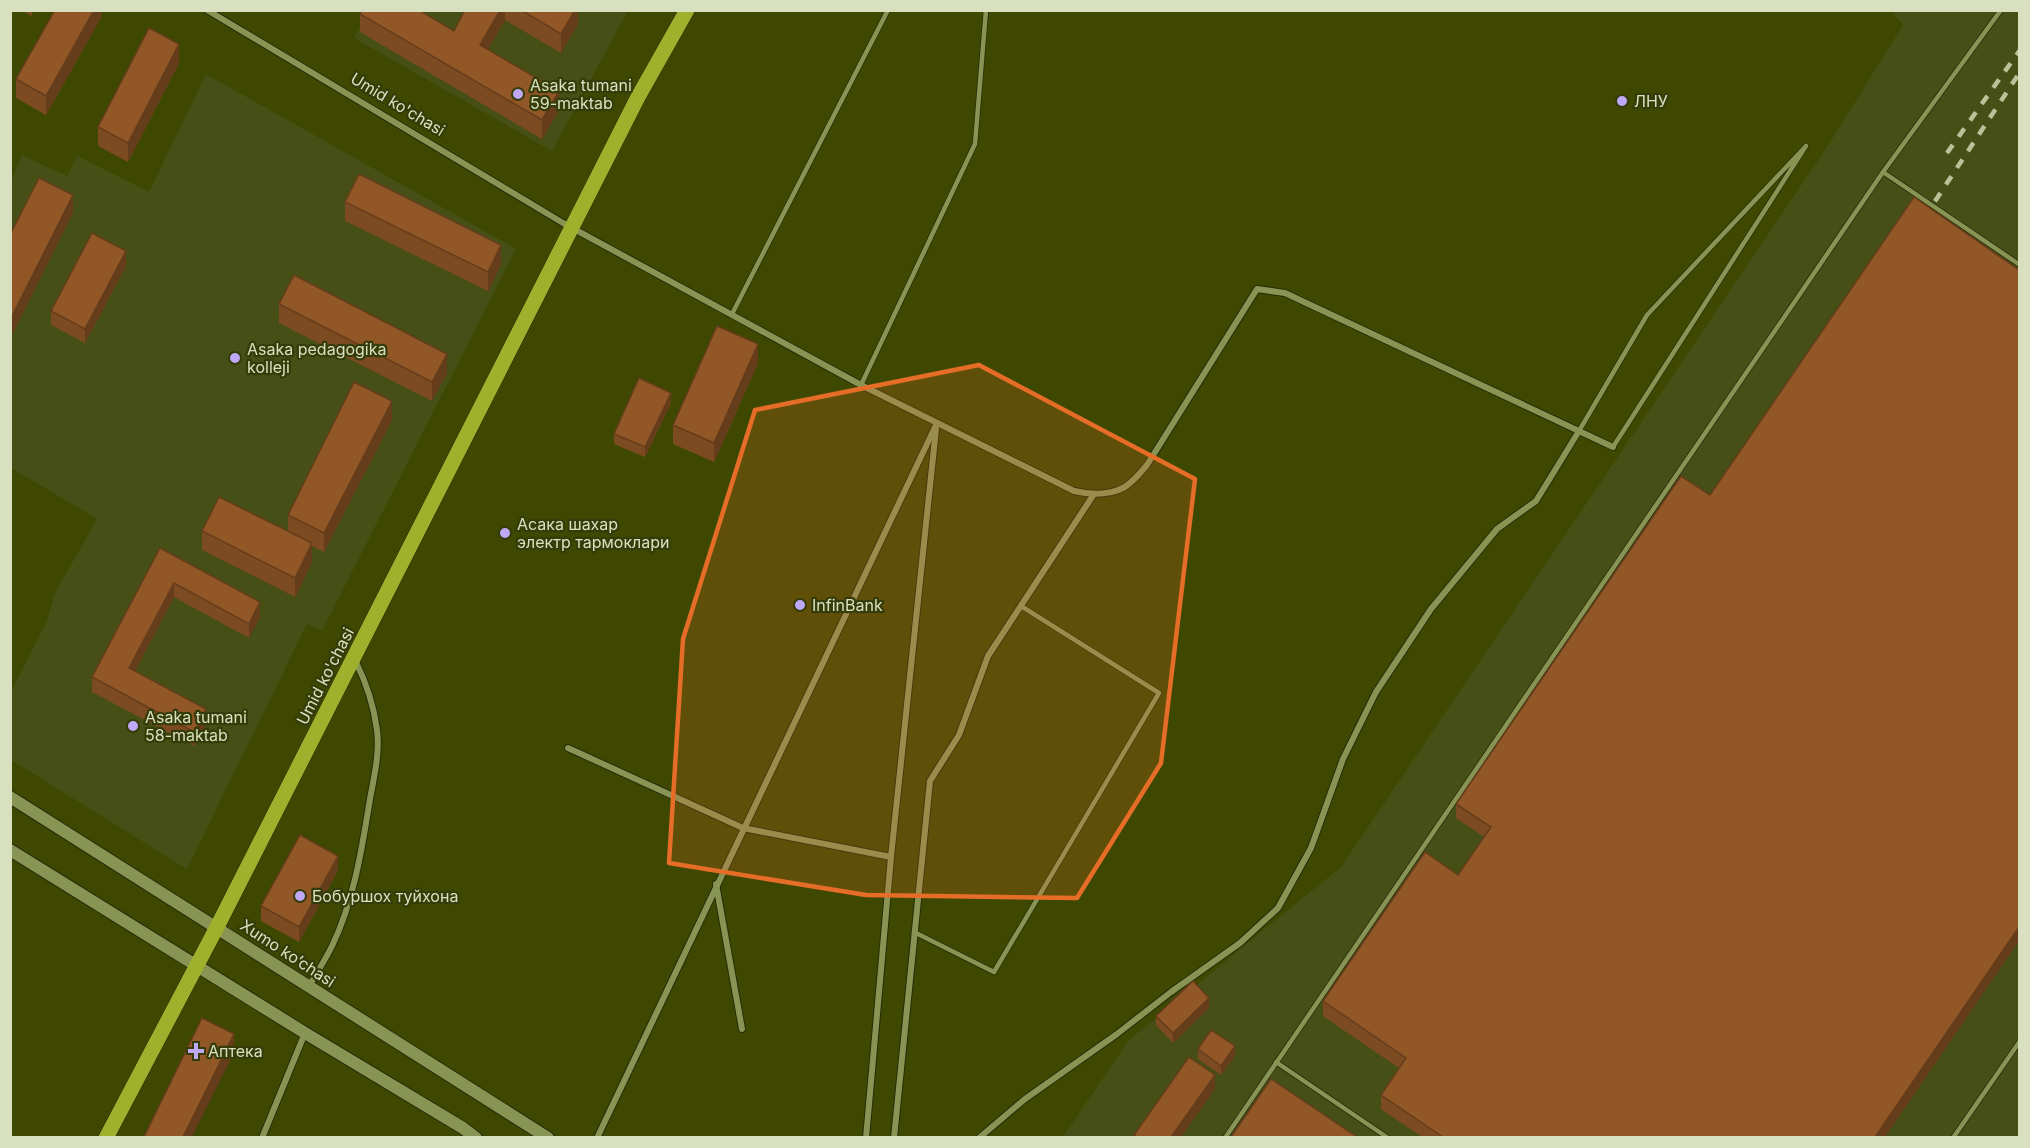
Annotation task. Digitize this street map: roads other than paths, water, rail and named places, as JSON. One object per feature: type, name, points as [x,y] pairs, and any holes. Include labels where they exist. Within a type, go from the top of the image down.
[{"type":"main road","name":"Umid ko'chasi","points":[[106,1137],[217,927],[638,97],[687,10]]},
{"type":"main road","name":"Xumo ko’chasi","points":[[10,796],[548,1137]]},
{"type":"main road","points":[[10,850],[476,1137]]},
{"type":"street","name":"Umid ko'chasi","points":[[207,10],[572,228]]},
{"type":"street","points":[[572,228],[861,385],[1074,490],[1094,494],[1112,492],[1128,485],[1147,465],[1257,289],[1285,293],[1613,447]]},
{"type":"street","points":[[597,1137],[937,423]]},
{"type":"street","points":[[866,1137],[891,857],[937,423]]},
{"type":"street","points":[[979,1137],[1025,1100],[1240,943],[1278,908],[1311,848],[1343,759],[1376,692],[1431,609],[1497,529],[1536,501],[1579,431]]},
{"type":"street","points":[[894,1137],[930,781],[959,735],[988,656],[1094,494]]},
{"type":"street","points":[[309,986],[332,945],[347,906],[375,771],[378,731],[371,700],[354,658]]},
{"type":"street","points":[[568,748],[743,828],[891,857]]},
{"type":"street","points":[[716,883],[742,1029]]},
{"type":"street","points":[[262,1137],[305,1033]]},
{"type":"lane","points":[[732,314],[888,10]]},
{"type":"lane","points":[[861,385],[975,144],[986,10]]},
{"type":"lane","points":[[1225,1137],[1883,172],[2001,10]]},
{"type":"lane","points":[[1579,431],[1647,315],[1806,146],[1613,447]]},
{"type":"lane","points":[[1883,172],[2019,265]]},
{"type":"lane","points":[[914,932],[994,972],[1159,693],[1020,606]]},
{"type":"lane","points":[[1953,1137],[2019,1041]]},
{"type":"lane","points":[[1276,1062],[1388,1137]]},
{"type":"railway","points":[[1947,153],[2020,50]]},
{"type":"railway","points":[[1924,218],[2020,72]]},
{"type":"place","name":"Asaka tumani 59-maktab","points":[[518,94]]},
{"type":"place","name":"ЛНУ","points":[[1622,101]]},
{"type":"place","name":"Asaka pedagogika kolleji","points":[[235,358]]},
{"type":"place","name":"Асака шахар электр тармоклари","points":[[505,533]]},
{"type":"place","name":"InfinBank","points":[[800,605]]},
{"type":"place","name":"Asaka tumani 58-maktab","points":[[133,726]]},
{"type":"place","name":"Бобуршох туйхона","points":[[300,896]]},
{"type":"place","name":"Аптека","points":[[196,1051]]}]
